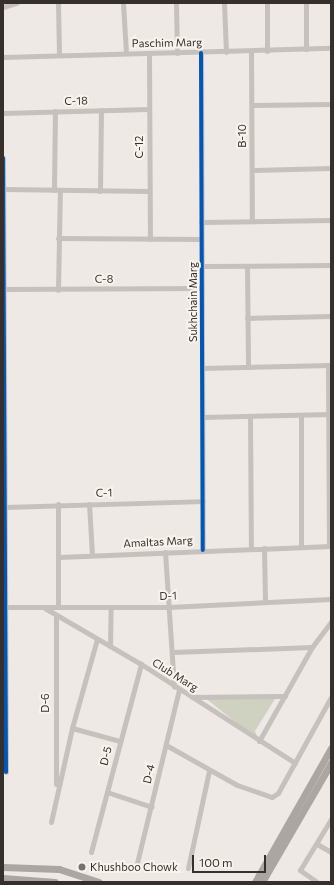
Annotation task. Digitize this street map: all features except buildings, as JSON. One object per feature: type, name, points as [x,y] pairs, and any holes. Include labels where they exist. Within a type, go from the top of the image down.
[{"type":"main road","points":[[255,882],[331,748]]},
{"type":"main road","points":[[262,882],[331,763]]},
{"type":"main road","points":[[3,867],[59,869],[99,882]]},
{"type":"main road","points":[[3,878],[55,882]]},
{"type":"street","points":[[3,7],[16,3]]},
{"type":"street","points":[[58,3],[59,55]]},
{"type":"street","points":[[124,3],[126,54]]},
{"type":"street","points":[[176,3],[177,53]]},
{"type":"street","points":[[224,3],[226,52]]},
{"type":"street","points":[[266,3],[267,51]]},
{"type":"street","points":[[306,3],[306,49]]},
{"type":"street","name":"Paschim Marg","points":[[3,57],[202,53],[331,48]]},
{"type":"street","name":"B-10","points":[[252,51],[252,221]]},
{"type":"street","name":"Sukhchain Marg","points":[[202,53],[201,239],[203,550]]},
{"type":"street","name":"C-12","points":[[149,54],[150,239]]},
{"type":"street","points":[[252,105],[331,104]]},
{"type":"street","name":"C-18","points":[[3,113],[149,109]]},
{"type":"street","points":[[100,191],[101,110]]},
{"type":"street","points":[[55,112],[58,290]]},
{"type":"street","points":[[3,158],[5,507],[4,633],[6,772]]},
{"type":"street","points":[[252,170],[331,168]]},
{"type":"street","points":[[4,189],[149,191]]},
{"type":"street","points":[[201,222],[331,220]]},
{"type":"street","points":[[58,238],[201,239]]},
{"type":"street","points":[[202,266],[331,265]]},
{"type":"street","points":[[247,266],[248,367]]},
{"type":"street","name":"C-8","points":[[4,289],[58,290],[202,288]]},
{"type":"street","points":[[247,318],[331,316]]},
{"type":"street","points":[[202,368],[329,365],[330,546]]},
{"type":"street","points":[[202,417],[330,414]]},
{"type":"street","points":[[301,415],[301,548]]},
{"type":"street","points":[[250,416],[251,548]]},
{"type":"street","name":"C-1","points":[[5,507],[58,504],[203,501]]},
{"type":"street","points":[[58,504],[58,607]]},
{"type":"street","points":[[89,504],[92,556]]},
{"type":"street","name":"Amaltas Marg","points":[[59,557],[251,548],[301,548],[330,546]]},
{"type":"street","points":[[264,548],[265,602]]},
{"type":"street","name":"D-4","points":[[137,863],[152,807],[177,688],[172,652],[165,552]]},
{"type":"street","name":"D-1","points":[[5,607],[169,607],[331,599]]},
{"type":"street","name":"Club Marg","points":[[43,607],[140,664],[295,763]]},
{"type":"street","points":[[110,646],[112,607]]},
{"type":"street","name":"D-6","points":[[56,615],[56,791]]},
{"type":"street","points":[[259,741],[312,647],[331,622]]},
{"type":"street","name":"D-6","points":[[52,822],[56,791],[97,639]]},
{"type":"street","points":[[172,652],[312,647]]},
{"type":"street","name":"D-5","points":[[91,852],[140,664]]},
{"type":"street","points":[[192,697],[285,696]]},
{"type":"street","points":[[166,745],[209,770],[268,797],[278,793],[331,697]]},
{"type":"street","points":[[72,728],[120,741]]},
{"type":"street","points":[[188,868],[209,770]]},
{"type":"street","points":[[107,792],[152,807]]},
{"type":"street","points":[[317,882],[300,871],[331,819]]},
{"type":"street","points":[[317,844],[331,852]]},
{"type":"green space","points":[[204,697],[275,699],[255,731],[259,741]]},
{"type":"cycle path","points":[[201,53],[203,550]]},
{"type":"cycle path","points":[[3,158],[6,772]]},
{"type":"place","name":"Khushboo Chowk","points":[[82,867]]}]
